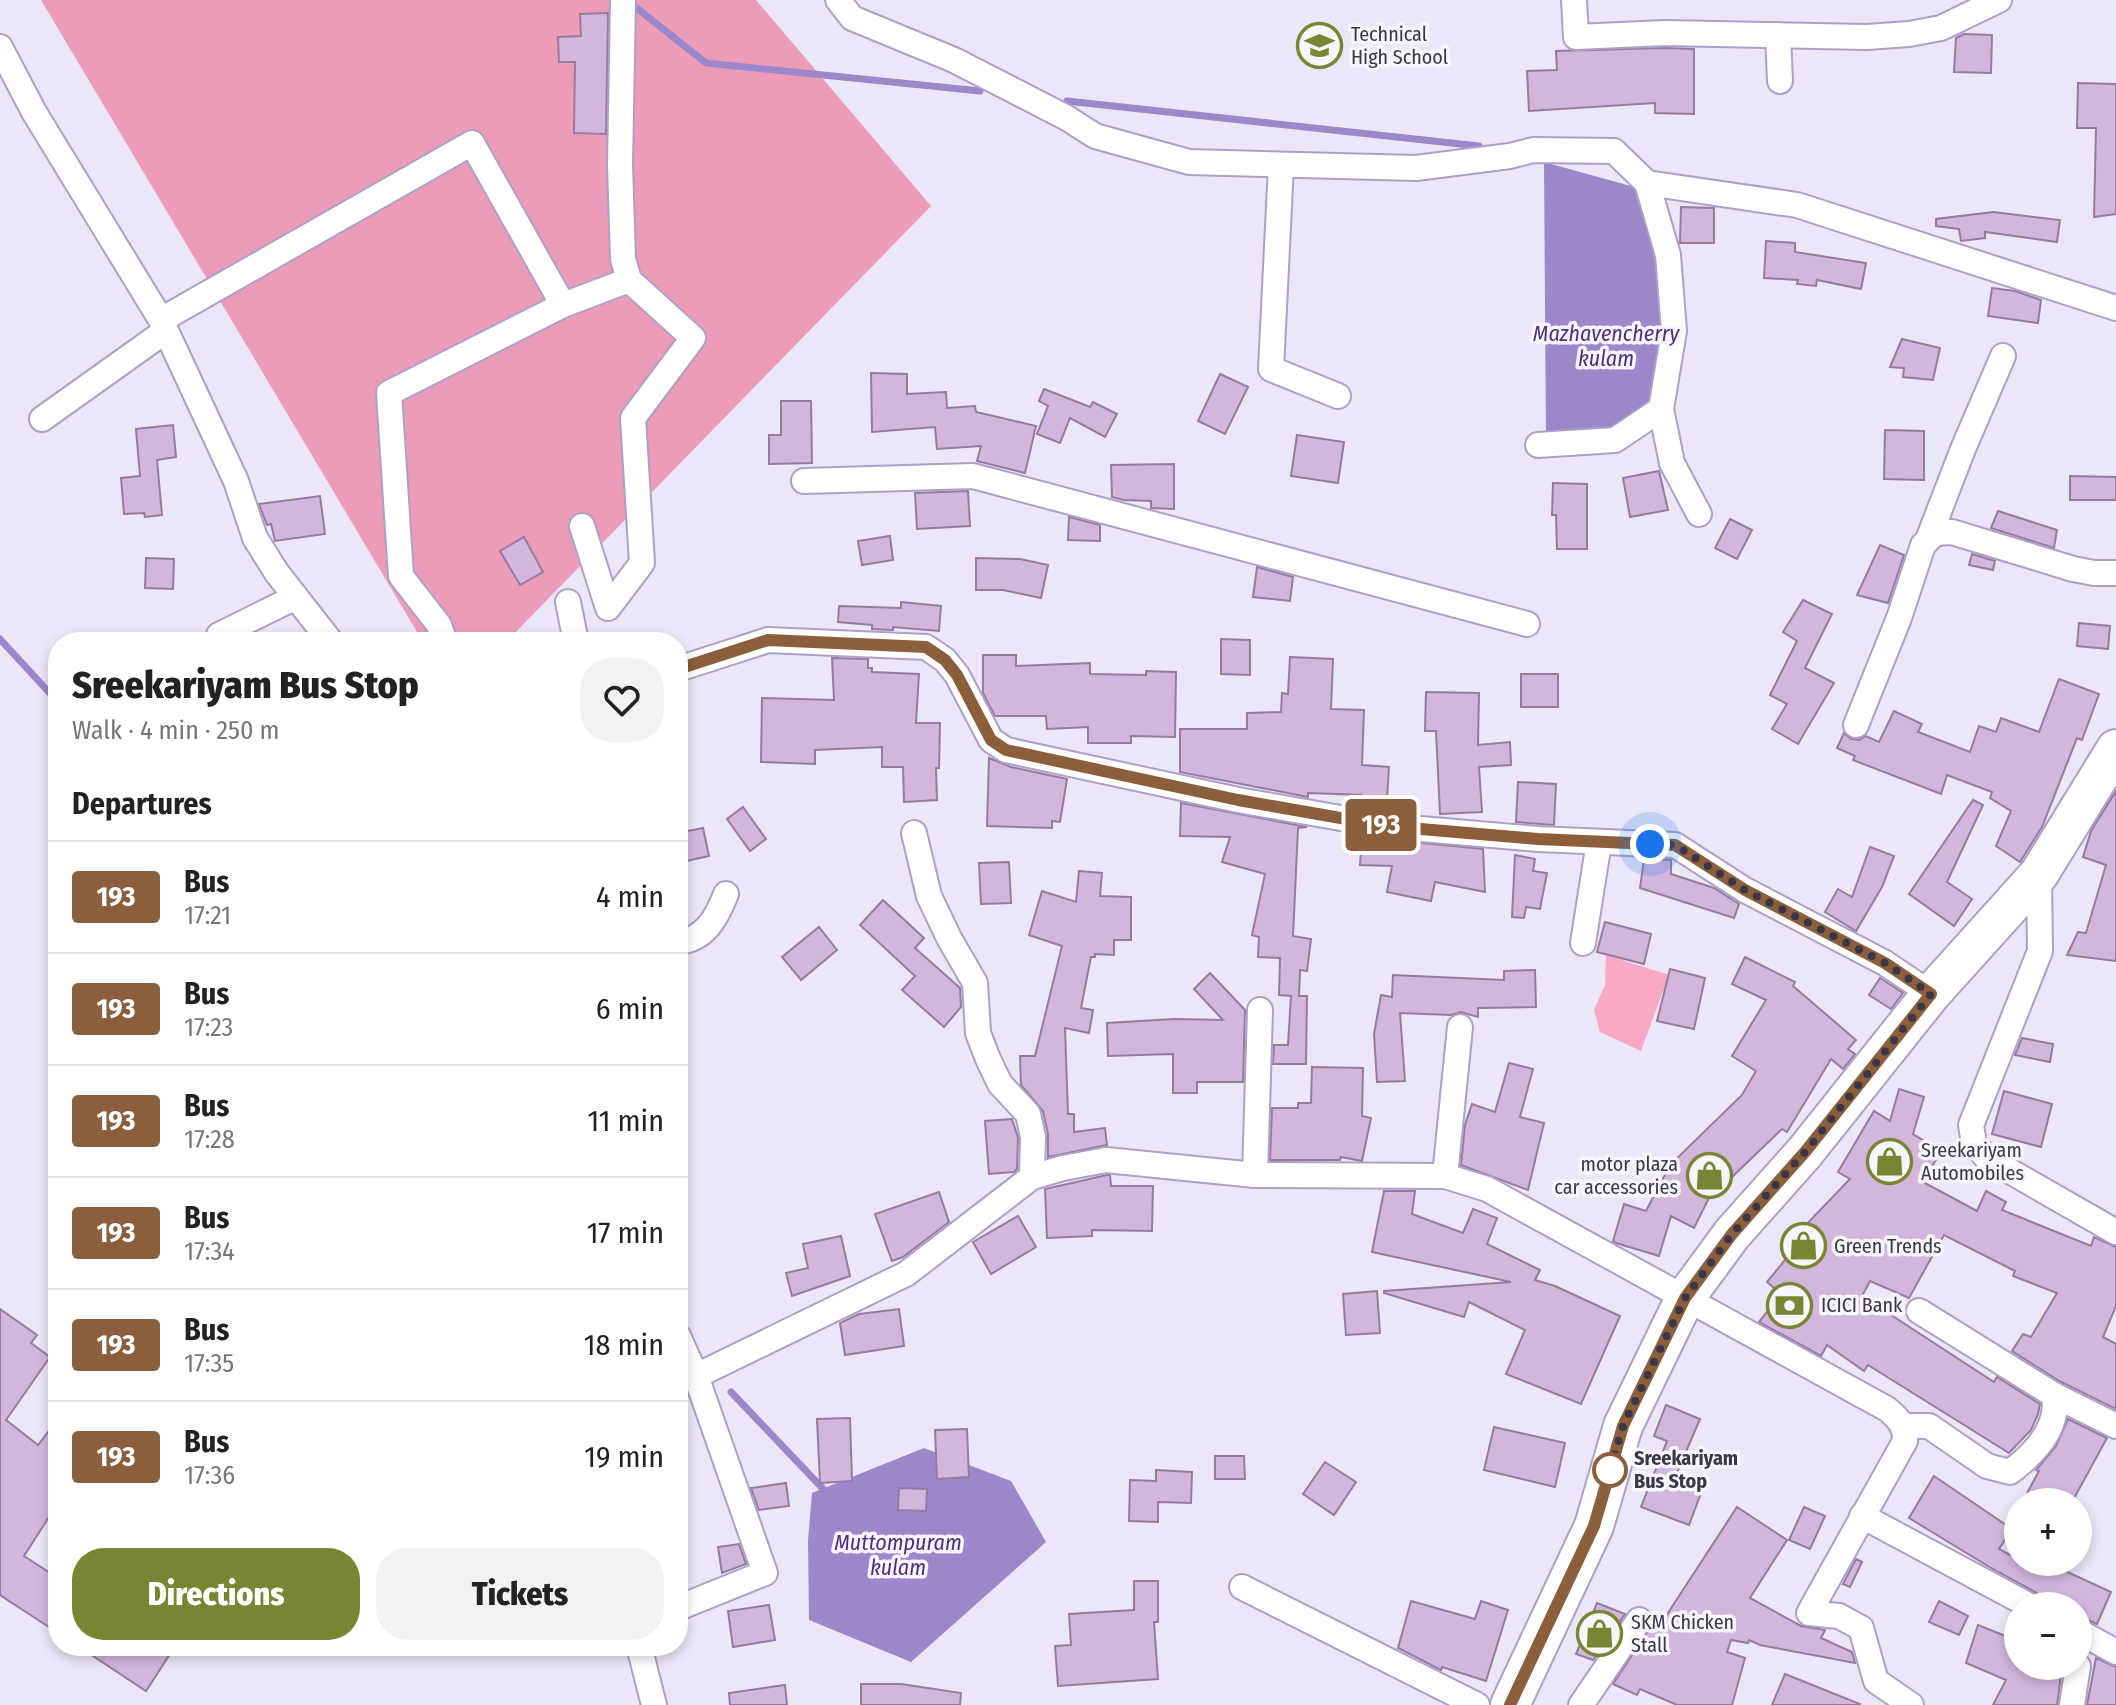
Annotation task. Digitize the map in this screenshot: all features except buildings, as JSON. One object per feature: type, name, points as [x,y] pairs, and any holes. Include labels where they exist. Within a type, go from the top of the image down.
[{"type":"main road","points":[[1510,1705],[1594,1526],[1623,1426],[1685,1298],[1732,1234],[1805,1152],[1931,994],[2039,874],[2116,749]]},
{"type":"street","points":[[838,0],[852,18],[954,60],[1067,118],[1095,136],[1189,162],[1416,168],[1510,156],[1533,150],[1614,151],[1647,183],[1668,255],[1674,331],[1661,409],[1672,463],[1699,514]]},
{"type":"street","points":[[1574,0],[1576,37],[1665,33],[1867,37],[1909,34],[1941,28],[1999,0]]},
{"type":"street","points":[[582,526],[608,608],[642,563],[633,418],[693,338],[629,280],[623,259],[620,165],[623,8]]},
{"type":"street","points":[[1778,35],[1780,81]]},
{"type":"street","points":[[0,47],[34,112],[162,326],[236,481],[255,538],[277,573],[323,632]]},
{"type":"street","points":[[42,419],[162,326],[472,143],[563,305]]},
{"type":"street","points":[[1281,165],[1271,369],[1338,396]]},
{"type":"street","points":[[1647,183],[1797,205],[2116,308]]},
{"type":"street","points":[[441,632],[401,576],[389,393],[563,305],[629,280]]},
{"type":"street","points":[[1856,725],[1899,618],[1923,545],[1929,537],[2003,356]]},
{"type":"street","points":[[1538,445],[1615,440],[1661,409]]},
{"type":"street","points":[[804,481],[973,476],[1527,624]]},
{"type":"street","points":[[1929,537],[1944,531],[1952,532],[2073,569],[2116,573]]},
{"type":"street","points":[[225,632],[296,597]]},
{"type":"street","points":[[568,602],[574,632]]},
{"type":"street","points":[[688,666],[768,640],[926,647],[945,660],[957,675],[991,740],[1006,750],[1238,800],[1386,826],[1675,845],[1745,890],[1873,957],[1931,994]]},
{"type":"street","points":[[914,833],[929,896],[975,983],[978,1033],[988,1059],[1000,1084],[1028,1114],[1033,1137],[1032,1177]]},
{"type":"street","points":[[1583,943],[1599,842]]},
{"type":"street","points":[[2039,874],[2040,951],[1988,1077],[1970,1135],[1987,1158],[2116,1232]]},
{"type":"street","points":[[688,941],[705,931],[719,913],[726,894]]},
{"type":"street","points":[[1255,1175],[1260,1010]]},
{"type":"street","points":[[1445,1176],[1460,1027]]},
{"type":"street","points":[[696,1376],[906,1274],[1032,1177],[1063,1168],[1106,1160],[1255,1175],[1445,1176],[1487,1189],[1887,1409],[1903,1426],[1905,1441],[1809,1613],[1839,1616],[1861,1628],[1876,1681],[1911,1705]]},
{"type":"street","points":[[1919,1311],[2054,1395],[2116,1426]]},
{"type":"street","points":[[688,1358],[765,1573],[688,1604]]},
{"type":"street","points":[[1903,1426],[1929,1426],[1987,1466],[2010,1472],[2028,1459],[2051,1425],[2057,1409],[2054,1395]]},
{"type":"street","points":[[1862,1516],[2004,1592]]},
{"type":"street","points":[[1242,1587],[1477,1705]]},
{"type":"street","points":[[1581,1705],[1639,1620]]},
{"type":"street","points":[[2092,1639],[2116,1652]]},
{"type":"street","points":[[642,1656],[654,1705]]},
{"type":"street","points":[[2072,1705],[2076,1680]]},
{"type":"shaded area","points":[[41,0],[756,0],[931,206],[516,632],[417,632]]},
{"type":"shaded area","points":[[1606,955],[1669,975],[1641,1051],[1600,1032],[1594,1010],[1605,985]]},
{"type":"water","name":"Mazhavencherry kulam","points":[[1544,162],[1638,188],[1664,298],[1665,331],[1647,418],[1628,440],[1546,440]]},
{"type":"water","name":"Muttompuram kulam","points":[[924,1448],[1011,1481],[1046,1542],[911,1662],[809,1620],[808,1541],[812,1493]]},
{"type":"waterway","points":[[629,2],[706,63],[980,91]]},
{"type":"waterway","points":[[1067,101],[1479,146]]},
{"type":"waterway","points":[[0,639],[48,691]]},
{"type":"waterway","points":[[731,1392],[829,1495]]},
{"type":"bus line","name":"193","points":[[688,666],[768,640],[926,647],[945,660],[957,675],[991,740],[1006,750],[1238,800],[1386,826],[1538,839],[1675,845],[1745,890],[1885,963],[1931,994],[1805,1152],[1732,1234],[1685,1298],[1623,1426],[1594,1526],[1510,1705]]},
{"type":"place","name":"Technical High School","points":[[1320,46]]},
{"type":"place","name":"Sreekariyam Automobiles","points":[[1890,1162]]},
{"type":"place","name":"motor plaza car accessories","points":[[1709,1175]]},
{"type":"place","name":"Green Trends","points":[[1803,1246]]},
{"type":"place","name":"ICICI Bank","points":[[1790,1305]]},
{"type":"place","name":"Sreekariyam Bus Stop","points":[[1610,1470]]},
{"type":"place","name":"SKM Chicken Stall","points":[[1600,1634]]},
{"type":"route","points":[[1610,1470],[1608,1476],[1623,1426],[1685,1298],[1732,1234],[1805,1152],[1931,994],[1885,963],[1745,890],[1675,845],[1650,844]]}]
